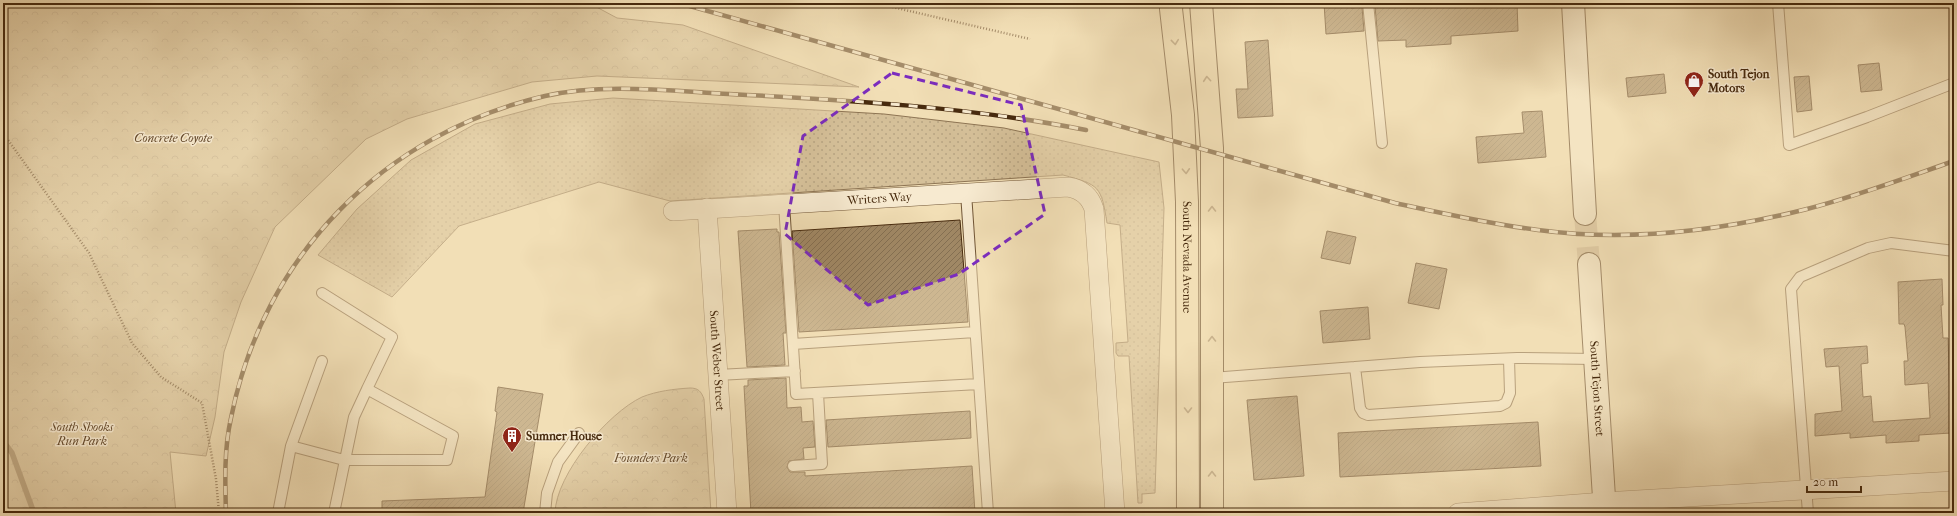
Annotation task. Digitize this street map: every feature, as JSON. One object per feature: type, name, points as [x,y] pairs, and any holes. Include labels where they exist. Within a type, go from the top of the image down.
[{"type":"main road","name":"South Nevada Avenue","points":[[1172,3],[1171,9],[1183,115],[1188,202],[1188,513]]},
{"type":"main road","name":"South Nevada Avenue","points":[[1201,3],[1212,148],[1212,513]]},
{"type":"street","points":[[1573,3],[1586,214]]},
{"type":"street","name":"Writers Way","points":[[672,211],[784,203],[1068,187],[1085,194],[1089,197],[1094,209],[1114,513]]},
{"type":"street","name":"South Weber Street","points":[[707,208],[727,513]]},
{"type":"street","name":"South Tejon Street","points":[[1589,264],[1604,507]]},
{"type":"street","points":[[1458,513],[1604,507],[1806,490],[1954,481]]},
{"type":"lane","points":[[1368,3],[1382,143]]},
{"type":"lane","points":[[1778,3],[1789,145],[1867,117],[1954,83]]},
{"type":"lane","points":[[966,193],[988,513]]},
{"type":"lane","points":[[784,203],[796,394],[979,384]]},
{"type":"lane","points":[[1808,513],[1791,289],[1800,277],[1868,248],[1891,242],[1954,252]]},
{"type":"lane","points":[[322,293],[392,337],[354,418],[334,513]]},
{"type":"lane","points":[[793,344],[975,332]]},
{"type":"lane","points":[[1212,378],[1420,362],[1595,358]]},
{"type":"lane","points":[[1354,367],[1360,408],[1363,413],[1368,415],[1500,406],[1506,403],[1510,394],[1509,359]]},
{"type":"lane","points":[[278,513],[291,446],[322,361]]},
{"type":"lane","points":[[718,375],[795,371]]},
{"type":"lane","points":[[291,446],[344,460],[448,460],[453,436],[367,389]]},
{"type":"lane","points":[[793,466],[822,464],[818,393]]},
{"type":"lane","points":[[545,513],[547,493],[558,462],[579,433]]},
{"type":"path","points":[[875,3],[1030,39]]},
{"type":"path","points":[[3,133],[89,252],[132,343],[161,377],[202,403],[216,479],[219,513]]},
{"type":"highlighted area","points":[[892,73],[1021,105],[1045,214],[959,274],[868,305],[785,234],[803,136]]},
{"type":"green space","name":"Concrete Coyote","points":[[3,3],[589,3],[617,18],[683,25],[859,87],[597,76],[532,82],[407,119],[366,139],[275,227],[241,302],[224,352],[215,417],[206,456],[170,452],[176,513],[3,513]]},
{"type":"green space","points":[[613,98],[884,114],[1004,128],[1159,162],[1164,208],[1155,493],[1142,494],[1142,503],[1138,503],[1129,356],[1118,356],[1116,353],[1116,343],[1128,342],[1120,225],[1107,223],[1103,201],[1097,189],[1092,185],[1075,178],[1063,175],[670,201],[599,182],[459,226],[392,297],[318,255],[357,209],[411,160],[475,124],[550,104]]},
{"type":"green space","name":"Founders Park","points":[[690,388],[699,390],[704,399],[711,513],[555,513],[558,497],[564,481],[574,463],[586,446],[614,416],[642,397],[654,393]]},
{"type":"building","points":[[1324,3],[1351,3],[1351,8],[1362,7],[1364,31],[1326,34]]},
{"type":"building","points":[[1418,3],[1517,3],[1518,31],[1451,36],[1451,44],[1406,47],[1406,40],[1378,41],[1375,6]]},
{"type":"building","points":[[1268,40],[1273,116],[1238,118],[1236,89],[1248,89],[1245,42]]},
{"type":"building","points":[[1879,63],[1882,90],[1861,92],[1858,65]]},
{"type":"building","points":[[1664,74],[1666,93],[1628,97],[1626,78]]},
{"type":"building","points":[[1809,76],[1812,110],[1797,112],[1794,77]]},
{"type":"building","points":[[1542,111],[1546,157],[1478,163],[1476,137],[1524,133],[1522,112]]},
{"type":"building","points":[[960,220],[968,322],[799,332],[792,231]]},
{"type":"building","points":[[777,229],[777,232],[779,232],[786,333],[783,333],[785,365],[747,367],[738,231]]},
{"type":"building","points":[[1327,231],[1356,237],[1350,264],[1321,258]]},
{"type":"building","points":[[1416,263],[1447,269],[1439,309],[1408,303]]},
{"type":"building","points":[[1942,279],[1943,305],[1941,305],[1943,338],[1948,338],[1951,433],[1919,435],[1919,441],[1886,443],[1886,435],[1850,438],[1850,433],[1815,436],[1815,414],[1842,411],[1839,366],[1826,367],[1824,349],[1867,346],[1868,363],[1861,364],[1863,397],[1871,396],[1873,422],[1930,418],[1928,383],[1905,385],[1904,361],[1908,361],[1905,327],[1904,324],[1899,324],[1898,282]]},
{"type":"building","points":[[1368,307],[1370,339],[1323,343],[1320,311]]},
{"type":"building","points":[[786,378],[787,408],[801,407],[802,422],[813,421],[815,447],[803,448],[804,459],[789,461],[787,467],[790,472],[805,472],[805,476],[972,466],[975,513],[751,513],[744,386],[748,386],[748,380]]},
{"type":"building","name":"Sumner House","points":[[498,387],[543,394],[523,513],[507,511],[506,513],[382,513],[382,501],[485,497],[497,412],[495,411]]},
{"type":"building","points":[[1297,396],[1304,476],[1254,480],[1247,400]]},
{"type":"building","points":[[970,411],[971,438],[828,447],[826,420]]},
{"type":"building","points":[[1538,422],[1541,466],[1340,477],[1338,433]]},
{"type":"waterway","points":[[3,441],[12,453],[34,513]]},
{"type":"tunnel","points":[[1585,214],[1589,264]]},
{"type":"railway","points":[[679,3],[1395,203],[1520,228],[1605,235],[1673,232],[1741,223],[1774,217],[1826,204],[1954,161]]},
{"type":"railway","points":[[226,513],[225,489],[227,441],[231,418],[247,359],[271,305],[302,255],[340,210],[383,171],[433,139],[487,114],[545,96],[567,92],[637,89],[819,99],[953,110],[1042,122],[1086,130]]},
{"type":"place","name":"South Tejon Motors","points":[[1694,98]]},
{"type":"place","name":"Sumner House","points":[[512,453]]},
{"type":"park label","name":"South Shooks Run Park","points":[[82,434]]}]
